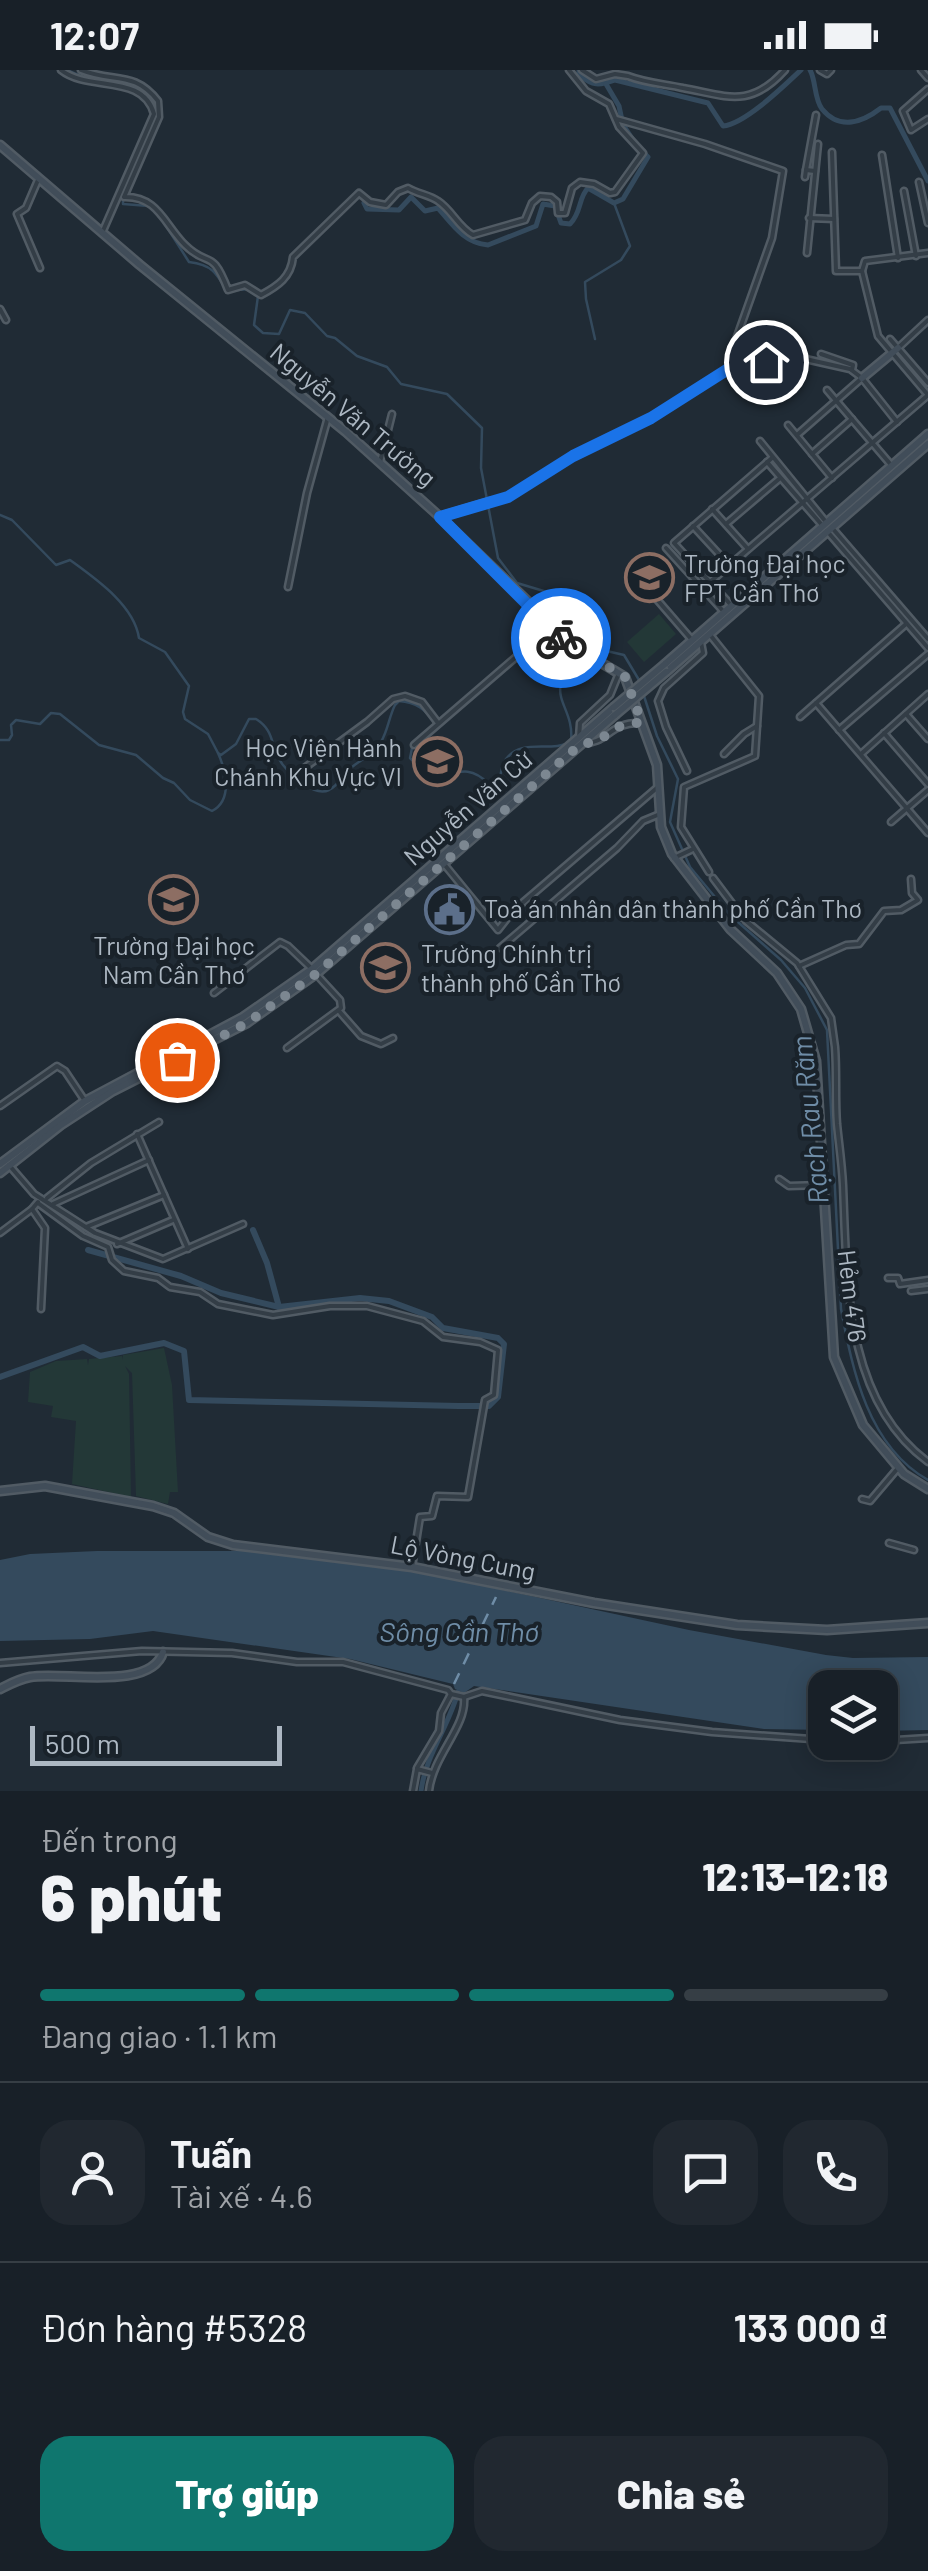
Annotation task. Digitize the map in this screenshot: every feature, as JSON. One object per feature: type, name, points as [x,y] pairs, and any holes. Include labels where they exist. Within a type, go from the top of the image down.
[{"type":"main road","name":"Nguyễn Văn Trường","points":[[0,145],[380,462],[563,640],[619,673]]},
{"type":"main road","points":[[862,378],[894,350]]},
{"type":"main road","name":"Nguyễn Văn Cừ","points":[[895,468],[928,434]]},
{"type":"main road","name":"Nguyễn Văn Cừ","points":[[696,640],[928,444]]},
{"type":"main road","points":[[440,517],[488,502]]},
{"type":"main road","name":"Nguyễn Văn Cừ","points":[[0,1172],[5,1163],[85,1101],[245,1020],[314,971],[733,607]]},
{"type":"main road","points":[[619,673],[629,685],[658,766],[661,827],[677,857],[730,929],[777,972],[801,1009],[816,1061],[834,1357],[863,1425],[898,1468],[928,1490]]},
{"type":"main road","name":"Nguyễn Văn Cừ","points":[[59,1123],[112,1089]]},
{"type":"main road","name":"Lộ Vòng Cung","points":[[0,1491],[24,1487],[66,1489],[174,1513],[208,1537],[232,1545],[412,1566],[575,1600],[737,1626],[827,1630],[928,1624]]},
{"type":"main road","points":[[0,1689],[33,1676],[144,1672],[156,1664],[163,1652]]},
{"type":"street","points":[[61,70],[90,82],[134,89],[148,100],[154,114],[102,233]]},
{"type":"street","points":[[80,70],[99,76],[133,78],[154,95],[160,106],[160,116],[124,196],[140,197],[152,204],[185,246],[212,259],[228,290],[244,285],[261,294],[287,277],[293,258],[359,193],[370,202],[386,204],[408,188],[437,200],[463,229],[476,235],[524,220],[540,196],[552,198],[558,213],[565,213],[574,185],[580,182],[615,192],[643,153],[628,139],[609,104],[586,91],[571,72],[581,70],[596,80],[614,74],[628,76],[726,98],[752,95],[785,70]]},
{"type":"street","points":[[820,70],[827,74],[831,70]]},
{"type":"street","points":[[921,70],[928,78]]},
{"type":"street","points":[[928,88],[903,112],[911,130],[928,119]]},
{"type":"street","points":[[148,100],[154,95]]},
{"type":"street","points":[[814,172],[806,174],[816,115]]},
{"type":"street","points":[[616,119],[783,171],[772,238],[734,348],[736,364]]},
{"type":"street","points":[[807,253],[818,144]]},
{"type":"street","points":[[832,152],[836,271],[862,271]]},
{"type":"street","points":[[882,155],[898,258]]},
{"type":"street","points":[[38,178],[25,209],[17,215],[40,268]]},
{"type":"street","points":[[919,182],[928,222]]},
{"type":"street","points":[[904,191],[916,256]]},
{"type":"street","points":[[809,218],[834,219]]},
{"type":"street","points":[[928,253],[865,261],[862,271],[874,328],[928,382]]},
{"type":"street","points":[[0,309],[6,320]]},
{"type":"street","points":[[894,350],[926,324]]},
{"type":"street","points":[[710,582],[928,395],[890,339]]},
{"type":"street","points":[[822,354],[853,366],[852,370]]},
{"type":"street","points":[[488,502],[508,497],[573,456],[651,418],[736,364],[750,366],[801,358],[852,370],[897,422]]},
{"type":"street","points":[[796,435],[862,378]]},
{"type":"street","points":[[827,390],[895,468]]},
{"type":"street","points":[[380,462],[392,414]]},
{"type":"street","points":[[288,587],[307,493],[328,417]]},
{"type":"street","points":[[812,454],[852,419]]},
{"type":"street","points":[[788,425],[832,478]]},
{"type":"street","points":[[760,441],[781,477],[805,501]]},
{"type":"street","points":[[770,460],[928,639]]},
{"type":"street","points":[[733,607],[674,543],[770,460]]},
{"type":"street","points":[[726,524],[781,477]]},
{"type":"street","points":[[712,509],[748,549]]},
{"type":"street","points":[[693,526],[729,565]]},
{"type":"street","points":[[666,548],[724,612]]},
{"type":"street","points":[[641,581],[696,640],[703,653],[664,688],[658,701],[687,772]]},
{"type":"street","points":[[839,730],[928,651],[909,621]]},
{"type":"street","points":[[800,716],[909,621]]},
{"type":"street","points":[[414,744],[552,626]]},
{"type":"street","points":[[677,857],[691,850],[680,824],[685,785],[756,754],[758,694],[708,633]]},
{"type":"street","points":[[619,673],[610,695],[580,724],[581,740],[593,744],[624,722],[642,723]]},
{"type":"street","points":[[860,755],[928,695]]},
{"type":"street","points":[[302,769],[392,699],[404,696],[422,702],[438,723]]},
{"type":"street","points":[[816,703],[928,832]]},
{"type":"street","points":[[906,714],[928,739]]},
{"type":"street","points":[[724,754],[757,726]]},
{"type":"street","points":[[884,734],[928,787],[891,822]]},
{"type":"street","points":[[442,861],[498,930],[514,911],[658,787]]},
{"type":"street","points":[[500,948],[642,821],[660,814]]},
{"type":"street","name":"Hẻm 476","points":[[691,850],[745,920],[799,966],[830,1018],[847,1270],[859,1351],[867,1380],[886,1417],[907,1446],[928,1462]]},
{"type":"street","points":[[799,966],[846,945],[859,944],[884,911],[901,910],[918,900],[912,893],[912,879]]},
{"type":"street","points":[[214,993],[282,942],[340,1000],[339,1011],[365,1038],[382,1044],[393,1038]]},
{"type":"street","points":[[287,1048],[339,1011]]},
{"type":"street","points":[[0,1106],[57,1066],[65,1071],[85,1101]]},
{"type":"street","points":[[0,1233],[66,1181],[159,1122]]},
{"type":"street","points":[[137,1134],[188,1249]]},
{"type":"street","points":[[53,1204],[149,1160]]},
{"type":"street","points":[[5,1163],[69,1228],[109,1248],[112,1260],[127,1272],[158,1278],[170,1287],[196,1290],[218,1304],[272,1315],[330,1306],[366,1306],[422,1321],[442,1337],[487,1344],[498,1354],[494,1394],[485,1400],[468,1497],[437,1496],[432,1516],[420,1517],[412,1566]]},
{"type":"street","points":[[779,1179],[789,1186],[823,1191]]},
{"type":"street","points":[[86,1227],[164,1195]]},
{"type":"street","points":[[42,1200],[118,1244],[162,1259],[243,1224]]},
{"type":"street","points":[[32,1209],[45,1228],[41,1309]]},
{"type":"street","points":[[118,1244],[175,1220]]},
{"type":"street","points":[[888,1278],[898,1278],[900,1284],[928,1280]]},
{"type":"street","points":[[911,1291],[928,1289]]},
{"type":"street","points":[[862,1499],[870,1502],[898,1468]]},
{"type":"street","points":[[890,1542],[914,1550]]},
{"type":"street","points":[[0,1663],[163,1652],[343,1662],[463,1697],[482,1691],[620,1720],[808,1739]]},
{"type":"street","points":[[413,1791],[418,1768],[439,1731],[441,1714],[451,1694]]},
{"type":"street","points":[[429,1791],[430,1772],[460,1720],[463,1697]]},
{"type":"street","points":[[898,1740],[928,1738]]},
{"type":"street","points":[[418,1768],[430,1772]]},
{"type":"green space","points":[[659,614],[676,634],[644,662],[627,642]]},
{"type":"green space","points":[[164,1348],[172,1385],[178,1492],[170,1492],[168,1504],[136,1496],[132,1373],[125,1366],[129,1374],[131,1497],[72,1484],[76,1421],[51,1417],[53,1406],[28,1402],[30,1372],[56,1361],[87,1359],[88,1365],[89,1359],[122,1356],[123,1360],[123,1355]]},
{"type":"water","name":"Sông Cần Thơ","points":[[247,1551],[410,1570],[826,1655],[928,1657],[928,1730],[898,1731],[898,1670],[808,1670],[808,1730],[764,1729],[474,1686],[464,1693],[453,1684],[350,1659],[153,1631],[90,1639],[0,1641],[0,1560],[30,1554]]},
{"type":"waterway","name":"Rạch Rau Răm","points":[[67,70],[88,79]]},
{"type":"waterway","points":[[579,70],[579,75],[592,83],[615,80],[708,103],[723,126],[753,112],[801,70]]},
{"type":"waterway","points":[[810,70],[819,105],[836,120],[851,122],[881,108],[890,108],[928,181]]},
{"type":"waterway","name":"Rạch Rau Răm","points":[[106,82],[132,85],[156,104]]},
{"type":"waterway","points":[[606,84],[635,143]]},
{"type":"waterway","name":"Rạch Rau Răm","points":[[131,177],[149,134]]},
{"type":"waterway","points":[[364,203],[367,209],[399,210],[411,197],[425,211],[438,208],[465,237],[488,245],[536,226],[543,204],[555,206],[561,223],[570,224],[588,188],[614,203],[623,199],[648,157],[642,151]]},
{"type":"waterway","name":"Rạch Rau Răm","points":[[123,198],[123,204],[149,206]]},
{"type":"waterway","points":[[595,339],[585,282],[621,260],[630,246],[614,203]]},
{"type":"waterway","name":"Rạch Rau Răm","points":[[161,218],[189,262],[212,270],[227,291],[249,289]]},
{"type":"waterway","name":"Rạch Rau Răm","points":[[258,296],[254,325],[263,333],[279,334],[290,310],[305,313],[327,336],[357,356],[387,367],[401,384],[447,394],[482,428],[481,468],[498,558],[517,583],[547,592],[568,627],[586,636],[598,649],[624,655],[639,680]]},
{"type":"waterway","points":[[0,515],[12,520],[56,565],[70,560],[122,604],[139,638],[165,652],[189,686],[185,719],[208,734],[218,753]]},
{"type":"waterway","points":[[583,647],[596,649]]},
{"type":"waterway","points":[[0,740],[9,740],[11,725],[16,720],[40,724],[51,713],[60,714],[99,745],[136,755],[190,800],[212,811],[225,793],[218,753],[221,755],[236,744],[249,719],[256,719],[267,729],[279,759],[292,775],[310,788],[323,791],[336,785],[378,746],[399,701],[420,708],[436,723],[413,743],[410,758],[425,773],[436,777],[470,772],[489,784],[498,783],[504,762],[513,752],[571,741],[560,691],[561,681],[578,655]]},
{"type":"waterway","name":"Rạch Rau Răm","points":[[643,693],[657,736],[678,779],[670,822],[690,867],[730,915],[781,960],[805,988],[827,1030],[841,1309],[846,1333],[858,1382],[877,1428],[891,1448],[928,1480]]},
{"type":"waterway","points":[[253,1230],[279,1307]]},
{"type":"waterway","points":[[0,1377],[83,1347],[100,1356],[164,1343],[184,1351],[189,1400],[489,1406],[498,1397],[504,1344],[498,1338],[443,1328],[432,1317],[389,1301],[360,1298],[279,1307],[221,1293],[181,1276],[88,1250]]},
{"type":"waterway","points":[[421,1791],[427,1765],[458,1692]]},
{"type":"ferry route","points":[[454,1684],[496,1597]]},
{"type":"way so far","points":[[177,1060],[247,1023],[316,974],[582,743],[593,744],[624,722],[642,723],[625,677],[561,638]]},
{"type":"place","name":"Trường Đại học FPT Cần Thơ","points":[[649,578]]},
{"type":"place","name":"Học Viện Hành Chánh Khu Vực VI","points":[[437,762]]},
{"type":"place","name":"Trường Đại học Nam Cần Thơ","points":[[174,900]]},
{"type":"place","name":"Toà án nhân dân thành phố Cần Thơ","points":[[449,909]]},
{"type":"place","name":"Trường Chính trị thành phố Cần Thơ","points":[[386,968]]},
{"type":"route","points":[[561,638],[440,517],[508,497],[573,456],[651,418],[736,364],[766,362]]}]
